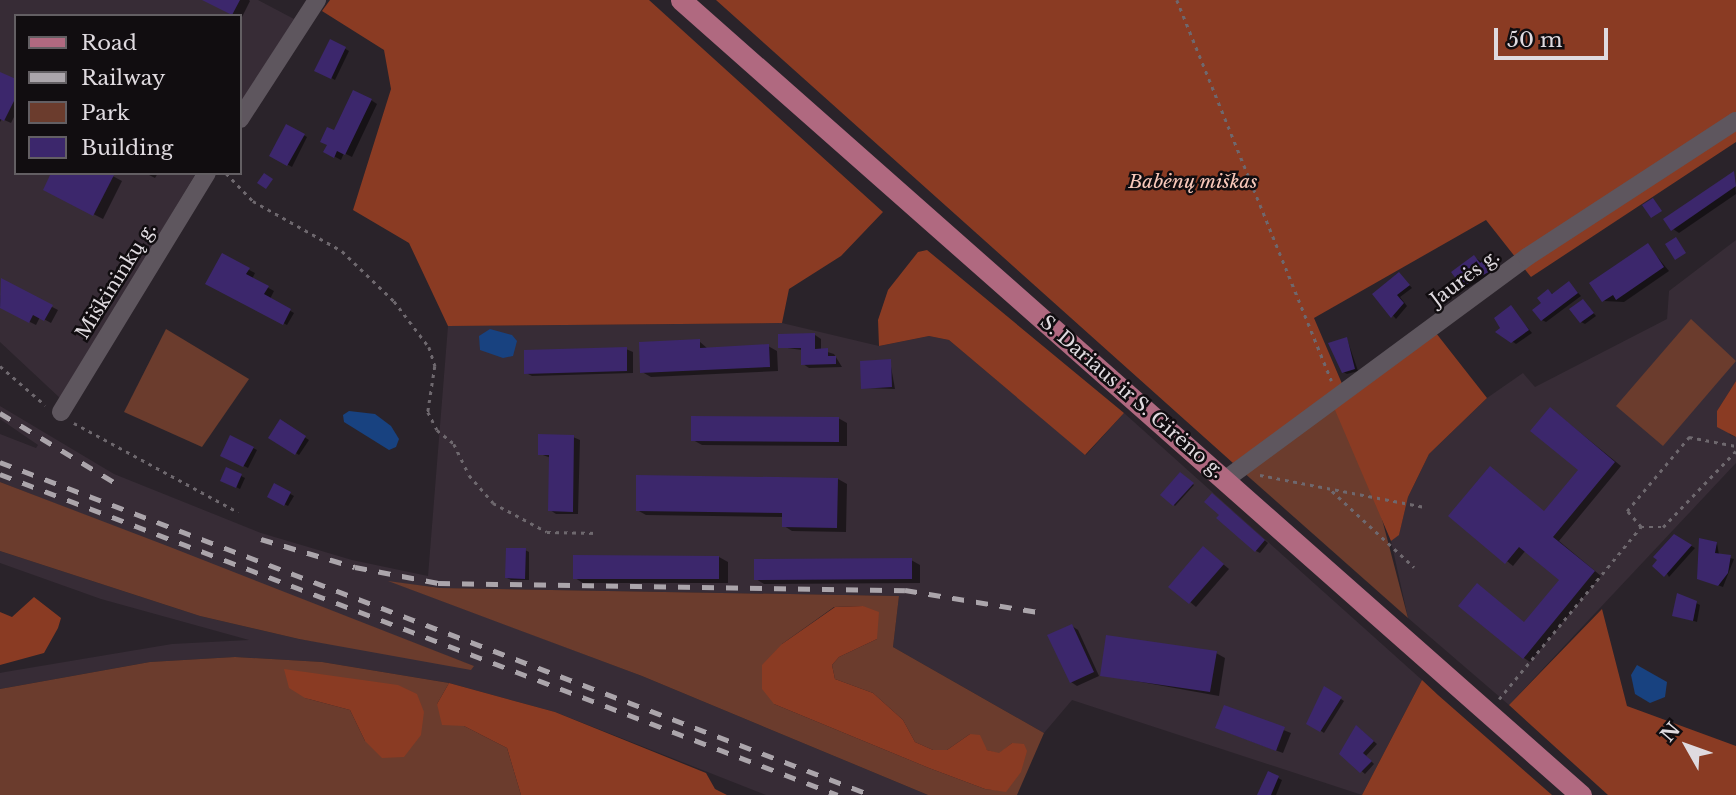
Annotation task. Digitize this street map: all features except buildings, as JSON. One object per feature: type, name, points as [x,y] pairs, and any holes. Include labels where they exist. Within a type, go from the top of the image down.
[{"type":"main road","name":"S. Dariaus ir S. Girėno g.","points":[[681,0],[1232,474],[1581,795]]},
{"type":"street","points":[[242,116],[317,0]]},
{"type":"street","name":"Jaurės g.","points":[[1232,474],[1527,257],[1736,121]]},
{"type":"street","name":"Miškininkų g.","points":[[61,412],[206,175]]},
{"type":"path","points":[[1177,0],[1338,398]]},
{"type":"path","points":[[228,175],[253,201],[342,251],[394,301],[429,347],[435,366],[428,412],[437,430],[454,444],[469,475],[493,503],[547,532],[598,533]]},
{"type":"path","points":[[0,366],[32,397],[61,412],[86,432],[237,512]]},
{"type":"path","points":[[1736,446],[1689,437],[1627,511],[1642,527],[1663,527],[1736,451]]},
{"type":"path","points":[[1232,474],[1425,507]]},
{"type":"path","points":[[1331,490],[1414,567]]},
{"type":"path","points":[[1488,712],[1642,527]]},
{"type":"shaded area","points":[[0,0],[258,0],[294,19],[242,101],[242,14],[14,14],[14,175],[195,175],[61,399],[0,342]]},
{"type":"shaded area","points":[[1736,240],[1736,381],[1717,411],[1730,435],[1736,437],[1736,463],[1509,705],[1408,618],[1391,541],[1399,534],[1408,497],[1429,454],[1487,398],[1523,373],[1535,387],[1667,319],[1669,291]]},
{"type":"shaded area","points":[[782,323],[879,346],[929,336],[949,340],[1086,455],[1124,413],[1422,680],[1362,795],[1072,700],[1044,733],[893,647],[899,596],[440,588],[392,582],[642,676],[928,795],[766,795],[555,712],[449,683],[322,662],[235,657],[150,662],[0,689],[0,673],[5,672],[172,644],[249,640],[101,599],[0,563],[0,551],[200,616],[299,639],[473,666],[0,482],[0,434],[36,448],[38,445],[0,419],[0,406],[114,474],[261,533],[352,560],[428,576],[448,326]]},
{"type":"green space","points":[[330,0],[649,0],[883,212],[841,256],[789,289],[782,323],[448,326],[409,243],[353,210],[391,89],[384,50],[322,11]]},
{"type":"green space","name":"Babėnų miškas","points":[[716,0],[1736,0],[1736,142],[1531,277],[1486,220],[1314,318],[1343,386],[1436,333],[1487,398],[1429,454],[1408,497],[1399,535],[1391,541],[1329,396],[1233,463]]},
{"type":"green space","points":[[927,250],[1124,413],[1085,455],[949,340],[929,336],[879,346],[878,320],[888,290],[918,252]]},
{"type":"green space","points":[[1691,319],[1736,361],[1663,446],[1616,406]]},
{"type":"green space","points":[[166,329],[249,379],[202,447],[124,412]]},
{"type":"green space","points":[[1736,381],[1736,437],[1717,427],[1717,411]]},
{"type":"green space","points":[[1329,395],[1377,500],[1408,618],[1233,463]]},
{"type":"green space","points":[[0,482],[474,666],[471,670],[299,639],[200,616],[0,551]]},
{"type":"green space","points":[[388,581],[440,588],[899,596],[893,647],[1044,733],[1017,795],[928,795],[642,676]],"holes":[[[863,606],[877,639],[839,657],[832,665],[835,679],[873,693],[903,720],[915,742],[933,750],[947,750],[970,734],[987,750],[999,754],[1012,743],[1006,791],[985,789],[774,704],[782,644],[834,607]]]},
{"type":"green space","points":[[34,597],[61,618],[58,628],[44,653],[0,665],[0,612],[12,617]]},
{"type":"green space","points":[[863,606],[879,612],[877,639],[839,657],[832,665],[835,679],[873,693],[903,720],[915,742],[933,750],[947,750],[970,734],[980,735],[987,750],[999,753],[1012,743],[1024,744],[1027,751],[1021,772],[1006,792],[985,789],[929,768],[774,704],[762,689],[762,665],[782,644],[835,607]]},
{"type":"green space","points":[[1602,609],[1627,706],[1736,746],[1736,795],[1608,795],[1509,705]]},
{"type":"green space","points":[[235,657],[322,662],[449,683],[437,704],[464,726],[507,748],[521,795],[0,795],[0,689],[150,662]],"holes":[[[305,698],[424,712],[365,741],[350,710]]]},
{"type":"green space","points":[[284,669],[398,685],[417,694],[424,712],[421,735],[404,757],[382,758],[365,741],[350,710],[305,698],[289,688]]},
{"type":"green space","points":[[1422,680],[1438,695],[1552,795],[1362,795]]},
{"type":"green space","points":[[449,683],[555,712],[706,773],[715,789],[727,795],[521,795],[507,748],[464,726],[442,725],[437,704]]},
{"type":"water","points":[[490,329],[512,335],[517,341],[513,356],[503,358],[480,350],[479,336]]},
{"type":"water","points":[[349,411],[375,414],[391,426],[399,439],[396,447],[389,450],[344,422],[343,415]]},
{"type":"water","points":[[1637,665],[1667,682],[1665,697],[1650,703],[1635,694],[1631,675]]},
{"type":"railway","points":[[0,413],[114,482]]},
{"type":"railway","points":[[0,462],[871,795]]},
{"type":"railway","points":[[0,474],[838,795]]},
{"type":"railway","points":[[261,539],[355,567],[438,583],[905,590],[1044,613]]}]
